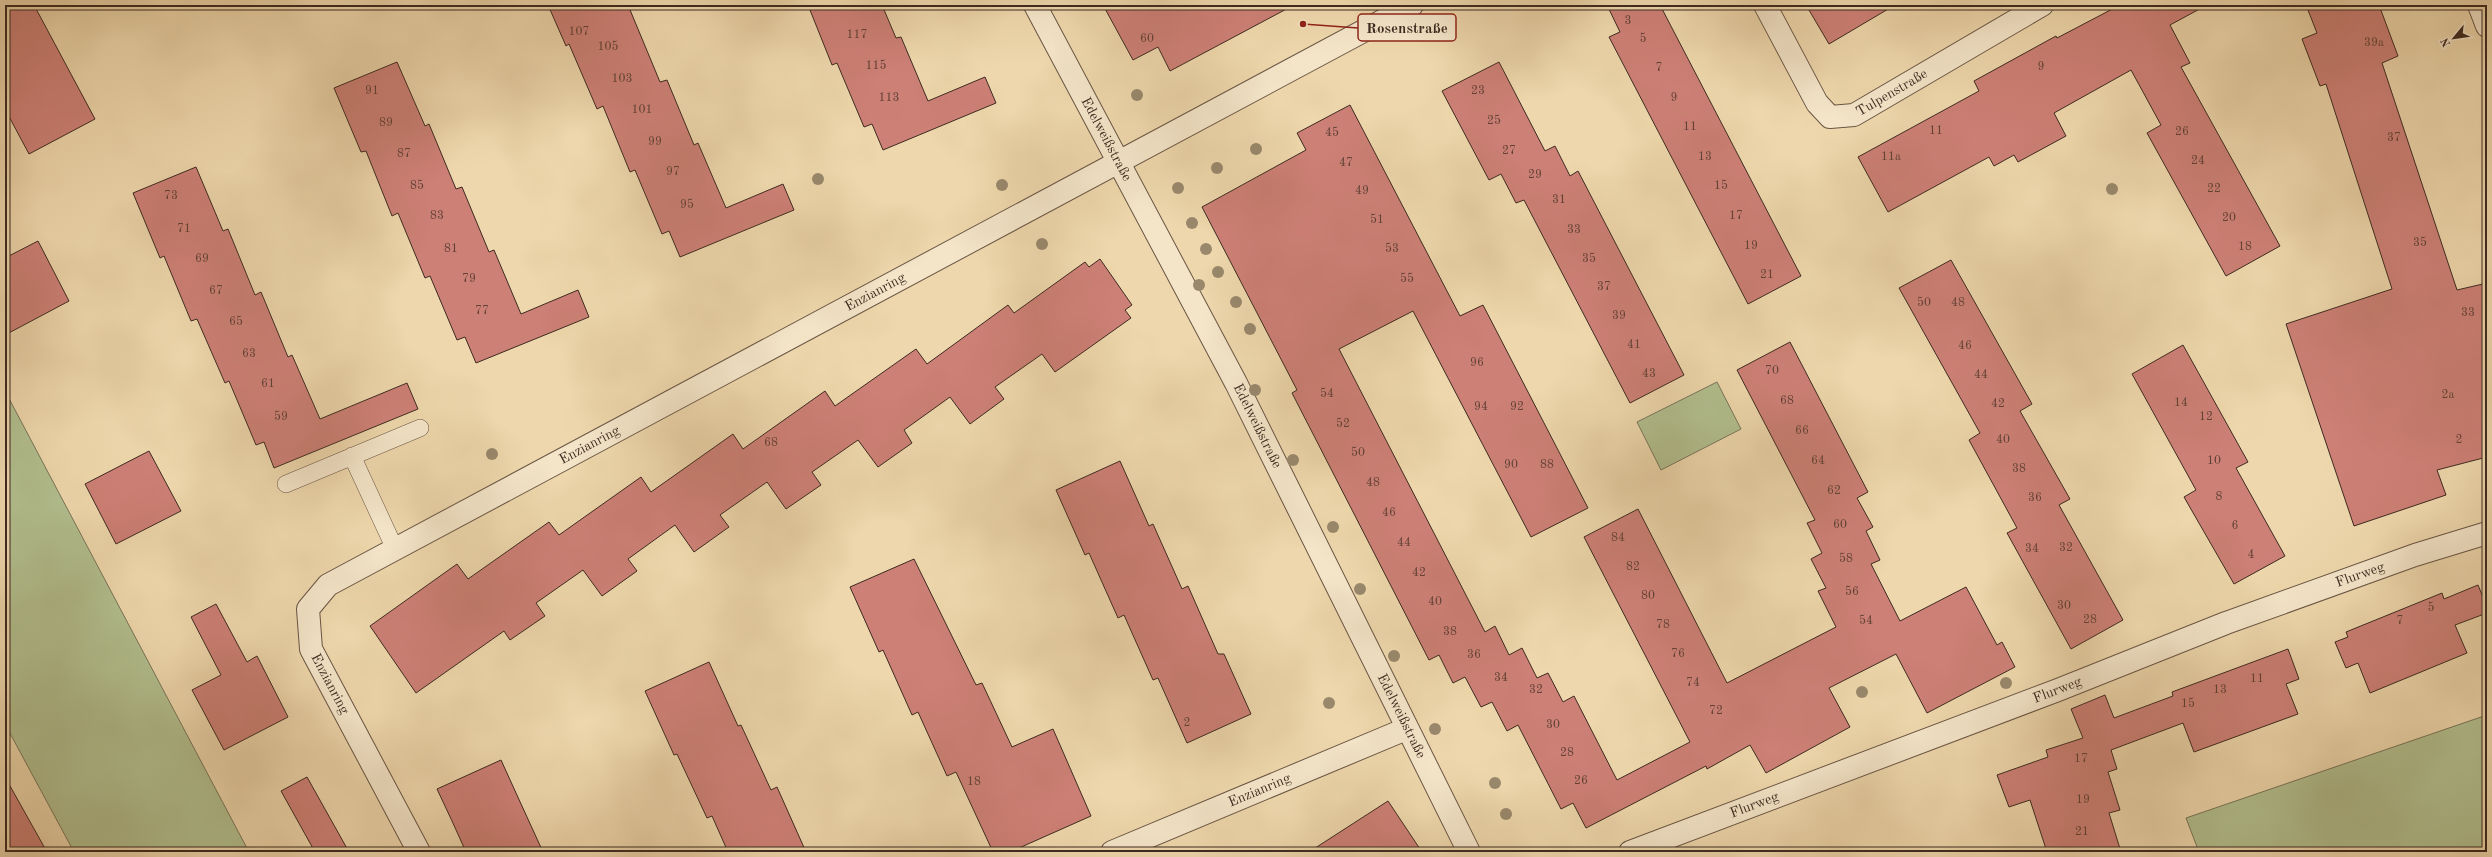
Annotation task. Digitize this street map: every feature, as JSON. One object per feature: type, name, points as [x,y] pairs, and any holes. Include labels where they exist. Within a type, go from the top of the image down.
[{"type":"street","name":"Edelweißstraße","points":[[1036,5],[1236,383],[1406,729],[1469,852]]},
{"type":"street","name":"Enzianring","points":[[419,852],[311,649],[308,609],[328,585],[1412,5]]},
{"type":"street","name":"Tulpenstraße","points":[[1765,5],[1817,103],[1830,117],[1854,116],[2042,5]]},
{"type":"street","points":[[2479,5],[2487,26]]},
{"type":"street","name":"Flurweg","points":[[1630,852],[2058,690],[2226,623],[2415,555],[2487,533]]},
{"type":"street","name":"Enzianring","points":[[1112,852],[1406,729]]},
{"type":"lane","points":[[286,484],[420,428]]},
{"type":"lane","points":[[352,456],[395,549]]},
{"type":"green space","points":[[1717,382],[1741,429],[1661,470],[1637,422]]},
{"type":"green space","points":[[5,391],[249,852],[74,852],[5,724]]},
{"type":"green space","points":[[2487,715],[2487,852],[2199,852],[2186,818]]},
{"type":"building","points":[[5,5],[34,5],[95,119],[29,154],[5,109]]},
{"type":"building","points":[[548,5],[628,5],[660,82],[667,80],[694,145],[698,143],[726,208],[783,184],[794,210],[680,257],[669,231],[662,234],[635,170],[630,172],[603,106],[597,109],[569,44],[566,46]]},
{"type":"building","points":[[808,5],[882,5],[896,38],[901,37],[928,101],[985,77],[996,103],[883,150],[872,124],[864,127],[837,63],[832,65]]},
{"type":"building","points":[[1103,5],[1294,5],[1170,71],[1158,47],[1133,60]]},
{"type":"building","points":[[1607,5],[1660,5],[1801,276],[1748,304],[1609,37],[1620,32]]},
{"type":"building","points":[[1806,5],[1895,5],[1829,44]]},
{"type":"building","points":[[2120,5],[2207,5],[2170,25],[2190,63],[2181,67],[2280,246],[2226,276],[2147,133],[2161,125],[2131,70],[2054,113],[2066,136],[2018,162],[2014,155],[1994,166],[1989,157],[1888,212],[1858,157],[1979,91],[1974,81],[2056,36],[2057,38]]},
{"type":"building","points":[[2306,5],[2379,5],[2398,56],[2382,63],[2457,290],[2487,283],[2487,457],[2437,470],[2446,495],[2354,526],[2286,324],[2392,289],[2326,84],[2320,86],[2302,39],[2317,33]]},
{"type":"building","points":[[397,62],[425,126],[429,124],[456,189],[462,187],[489,252],[494,250],[521,314],[578,290],[589,317],[476,363],[465,337],[457,340],[430,276],[425,278],[398,213],[392,216],[366,151],[361,152],[334,88]]},
{"type":"building","points":[[1499,62],[1545,151],[1555,146],[1570,176],[1578,171],[1684,375],[1630,403],[1524,200],[1516,203],[1501,174],[1489,180],[1442,91]]},
{"type":"building","points":[[1350,105],[1460,316],[1483,305],[1588,508],[1531,537],[1413,311],[1339,349],[1485,632],[1495,626],[1509,655],[1522,648],[1537,678],[1548,673],[1563,702],[1574,696],[1617,780],[1690,742],[1584,537],[1638,509],[1727,683],[1836,627],[1818,591],[1826,588],[1811,559],[1822,553],[1807,523],[1815,520],[1737,370],[1790,342],[1868,492],[1857,498],[1873,527],[1866,531],[1880,560],[1871,564],[1900,621],[1966,587],[1997,645],[2002,642],[2015,667],[1927,713],[1896,654],[1829,688],[1850,727],[1766,773],[1750,745],[1707,769],[1706,766],[1586,828],[1573,803],[1561,809],[1518,725],[1507,731],[1492,702],[1481,707],[1465,677],[1453,683],[1439,655],[1429,660],[1292,393],[1297,390],[1202,207],[1306,150],[1297,133]]},
{"type":"building","points":[[196,167],[223,231],[228,229],[255,295],[261,292],[288,357],[292,355],[320,419],[407,383],[418,409],[274,468],[264,442],[256,445],[229,381],[225,383],[197,319],[191,321],[164,256],[160,258],[133,193]]},
{"type":"building","points":[[38,241],[69,301],[5,335],[5,258]]},
{"type":"building","points":[[1100,259],[1132,305],[1125,310],[1131,318],[1055,372],[1042,354],[995,387],[1004,399],[970,424],[950,397],[904,430],[912,443],[878,467],[858,440],[812,472],[821,485],[786,509],[767,482],[720,515],[729,527],[694,552],[675,525],[628,559],[637,571],[602,596],[583,570],[536,603],[545,616],[510,640],[504,631],[416,693],[370,626],[457,564],[468,579],[549,522],[559,535],[641,477],[651,492],[733,434],[743,449],[825,391],[835,406],[916,349],[927,364],[1008,305],[1014,313],[1085,262],[1089,267]]},
{"type":"building","points":[[1951,260],[2032,404],[2020,411],[2070,499],[2059,505],[2123,620],[2071,649],[2007,533],[2017,528],[1969,440],[1980,433],[1899,288]]},
{"type":"building","points":[[2183,345],[2248,462],[2236,468],[2285,556],[2234,584],[2184,497],[2196,490],[2132,374]]},
{"type":"building","points":[[149,451],[181,511],[116,544],[85,484]]},
{"type":"building","points":[[1120,461],[1149,526],[1153,524],[1182,589],[1188,586],[1218,654],[1224,654],[1251,714],[1187,743],[1158,678],[1153,680],[1124,615],[1118,618],[1089,553],[1085,555],[1056,490]]},
{"type":"building","points":[[914,559],[976,685],[982,683],[1012,747],[1053,729],[1091,816],[1010,852],[993,852],[956,772],[947,776],[918,712],[912,715],[883,650],[879,652],[850,587]]},
{"type":"building","points":[[2478,585],[2487,607],[2487,613],[2455,625],[2467,653],[2370,693],[2358,663],[2346,668],[2335,642],[2348,637],[2346,632],[2442,593],[2444,599]]},
{"type":"building","points":[[216,604],[247,662],[257,656],[288,717],[224,750],[192,690],[221,675],[191,617]]},
{"type":"building","points":[[2288,649],[2299,679],[2286,684],[2298,714],[2194,752],[2183,723],[2111,750],[2117,769],[2108,772],[2120,810],[2109,813],[2121,852],[2047,852],[2030,800],[2009,807],[1997,775],[2048,757],[2046,750],[2083,738],[2071,709],[2105,695],[2114,718],[2173,696],[2172,692]]},
{"type":"building","points":[[709,662],[738,726],[741,725],[771,790],[777,787],[806,852],[728,852],[712,816],[707,818],[677,754],[674,755],[645,691]]},
{"type":"building","points":[[501,760],[543,852],[466,852],[437,789]]},
{"type":"building","points":[[5,777],[47,852],[5,852]]},
{"type":"building","points":[[307,777],[349,852],[315,852],[281,791]]},
{"type":"building","points":[[1388,801],[1422,852],[1309,852]]},
{"type":"place","name":"Rosenstraße","points":[[1303,24]]}]
